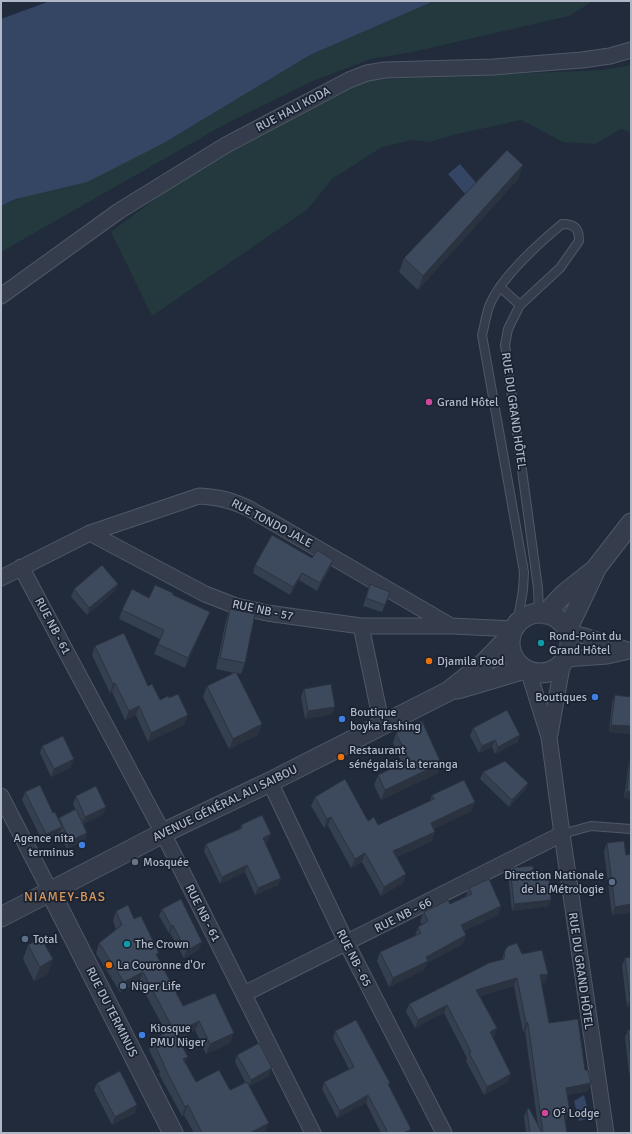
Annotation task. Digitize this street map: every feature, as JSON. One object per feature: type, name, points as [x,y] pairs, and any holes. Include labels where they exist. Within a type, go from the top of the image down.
[{"type":"street","name":"RUE HALI KODA","points":[[1,296],[119,211],[220,149],[349,80],[367,73],[385,70],[493,67],[545,63],[610,56],[631,50]]},
{"type":"street","name":"RUE TONDO JALE","points":[[1,578],[90,533],[199,496],[218,497],[248,508],[451,626],[514,629]]},
{"type":"street","points":[[567,631],[597,567],[631,523]]},
{"type":"street","name":"RUE NB - 57","points":[[90,533],[205,594],[236,606],[268,613],[362,626],[451,626]]},
{"type":"street","name":"RUE NB - 61","points":[[22,567],[163,833],[313,1133]]},
{"type":"street","points":[[542,614],[597,567]]},
{"type":"street","points":[[542,614],[558,620],[567,631],[570,646],[564,660],[556,668],[547,672],[538,673],[527,670],[518,663],[513,655],[510,645],[514,629],[527,616],[542,614]]},
{"type":"street","points":[[362,626],[382,726]]},
{"type":"street","name":"AVENUE GÉNÉRAL ALI SAIBOU","points":[[1,917],[163,833],[270,782],[449,691],[483,664],[514,629]]},
{"type":"street","points":[[567,631],[630,651]]},
{"type":"street","points":[[564,660],[607,656],[630,651]]},
{"type":"street","name":"RUE DU GRAND HÔTEL","points":[[549,737],[564,660]]},
{"type":"street","name":"AVENUE GÉNÉRAL ALI SAIBOU","points":[[449,691],[527,670]]},
{"type":"street","name":"RUE DU GRAND HÔTEL","points":[[527,670],[549,737],[606,1133]]},
{"type":"street","name":"RUE NB - 65","points":[[270,782],[346,944],[444,1133]]},
{"type":"street","points":[[1,796],[50,891]]},
{"type":"street","name":"RUE NB - 66","points":[[244,994],[562,834]]},
{"type":"street","name":"RUE DU TERMINUS","points":[[50,891],[173,1133]]},
{"type":"lane","name":"RUE DU GRAND HÔTEL","points":[[514,629],[523,590],[524,572],[482,335],[490,303],[500,287],[538,244],[562,224],[570,224],[575,227],[579,234],[580,241],[560,268],[520,305],[508,329],[505,345],[542,614]]},
{"type":"lane","points":[[500,287],[520,305]]},
{"type":"lane","points":[[562,834],[591,826],[631,829]]},
{"type":"green space","points":[[434,1],[593,1],[569,16],[413,52],[371,59],[313,81],[227,123],[1,252],[1,206],[162,144],[310,55]]},
{"type":"green space","points":[[631,65],[631,132],[621,129],[595,144],[563,142],[521,120],[453,135],[429,142],[412,140],[382,147],[332,179],[308,209],[152,316],[111,232],[187,175],[236,143],[367,80],[602,70]]},
{"type":"water","points":[[50,1],[434,1],[310,55],[162,144],[87,182],[16,199],[1,206],[1,19]]},
{"type":"water","points":[[460,164],[478,185],[466,195],[448,174]]},
{"type":"water","points":[[584,1095],[590,1118],[579,1121],[574,1101]]},
{"type":"building","points":[[507,150],[523,165],[423,276],[404,258]]},
{"type":"building","points":[[272,535],[312,558],[317,550],[333,560],[320,583],[302,573],[293,587],[255,565]]},
{"type":"building","points":[[102,565],[118,584],[89,608],[74,589]]},
{"type":"building","points":[[370,584],[390,592],[385,605],[366,598]]},
{"type":"building","points":[[155,585],[210,612],[188,658],[158,644],[164,630],[122,610],[132,589],[149,598]]},
{"type":"building","points":[[230,609],[255,614],[245,663],[220,658]]},
{"type":"building","points":[[124,633],[148,686],[152,684],[160,700],[168,696],[169,698],[178,694],[188,715],[151,733],[139,706],[129,711],[115,683],[113,684],[95,646]]},
{"type":"building","points":[[236,672],[262,724],[233,739],[207,686]]},
{"type":"building","points":[[331,684],[335,707],[308,711],[304,689]]},
{"type":"building","points":[[615,695],[631,697],[631,726],[611,725]]},
{"type":"building","points":[[507,710],[520,735],[498,747],[495,740],[482,746],[473,728]]},
{"type":"building","points":[[422,721],[441,763],[385,790],[378,775],[409,760],[396,733]]},
{"type":"building","points":[[63,736],[74,759],[54,769],[42,746]]},
{"type":"building","points":[[631,760],[631,792],[627,791]]},
{"type":"building","points":[[505,761],[528,783],[512,800],[483,772]]},
{"type":"building","points":[[345,779],[368,821],[374,817],[378,825],[434,799],[432,795],[464,780],[475,802],[431,823],[435,832],[393,851],[406,874],[384,887],[365,853],[355,859],[331,817],[327,819],[315,797]]},
{"type":"building","points":[[40,785],[53,813],[55,812],[62,827],[46,834],[25,792]]},
{"type":"building","points":[[96,786],[106,807],[85,817],[76,796]]},
{"type":"building","points":[[76,809],[87,833],[70,841],[59,818]]},
{"type":"building","points":[[262,815],[271,834],[263,838],[281,878],[258,888],[247,865],[222,877],[206,844],[242,828],[241,825]]},
{"type":"building","points":[[624,841],[626,855],[631,854],[631,904],[615,907],[607,843]]},
{"type":"building","points":[[533,866],[534,878],[549,876],[551,900],[514,904],[510,868]]},
{"type":"building","points":[[489,879],[501,906],[461,925],[466,935],[426,957],[428,961],[393,978],[380,952],[421,933],[418,927],[428,921],[424,912],[448,900],[450,904],[472,894],[469,888]]},
{"type":"building","points":[[181,899],[202,942],[186,951],[173,925],[171,926],[162,909]]},
{"type":"building","points":[[128,905],[134,919],[141,916],[159,953],[156,954],[183,1006],[215,993],[234,1033],[210,1044],[199,1021],[175,1033],[188,1057],[183,1059],[196,1082],[219,1070],[230,1090],[247,1082],[269,1123],[250,1133],[202,1133],[188,1105],[185,1107],[152,1040],[173,1029],[143,972],[124,982],[99,943],[122,925],[116,911]]},
{"type":"building","points":[[41,938],[53,959],[40,967],[28,945]]},
{"type":"building","points":[[517,943],[522,954],[542,950],[548,974],[540,975],[549,1023],[578,1019],[585,1070],[588,1070],[591,1083],[566,1088],[570,1112],[564,1113],[567,1133],[543,1133],[528,1023],[526,1023],[517,978],[476,990],[497,1028],[490,1032],[511,1074],[487,1087],[469,1053],[471,1052],[447,1005],[418,1020],[409,1004],[489,963],[504,959],[505,950],[508,946]]},
{"type":"building","points":[[631,957],[631,999],[630,999],[625,958]]},
{"type":"building","points":[[356,1020],[390,1083],[388,1084],[411,1129],[404,1133],[388,1133],[368,1095],[340,1111],[324,1082],[354,1067],[335,1031]]},
{"type":"building","points":[[628,1030],[631,1030],[631,1060]]},
{"type":"building","points":[[259,1043],[272,1068],[251,1080],[237,1055]]},
{"type":"building","points":[[120,1071],[137,1105],[115,1117],[97,1083]]},
{"type":"building","points":[[529,1108],[542,1133],[530,1133],[527,1109]]},
{"type":"place","name":"Grand Hôtel","points":[[429,402]]},
{"type":"place","name":"Rond-Point du Grand Hôtel","points":[[541,643]]},
{"type":"place","name":"Djamila Food","points":[[429,661]]},
{"type":"place","name":"Boutiques","points":[[595,697]]},
{"type":"place","name":"Boutique boyka fashing","points":[[342,719]]},
{"type":"place","name":"Restaurant sénégalais la teranga","points":[[341,757]]},
{"type":"place","name":"Agence nita terminus","points":[[82,845]]},
{"type":"place","name":"Mosquée","points":[[135,862]]},
{"type":"place","name":"Direction Nationale de la Métrologie","points":[[612,882]]},
{"type":"place","name":"Total","points":[[25,939]]},
{"type":"place","name":"The Crown","points":[[127,944]]},
{"type":"place","name":"La Couronne d'Or","points":[[109,965]]},
{"type":"place","name":"Niger Life","points":[[123,986]]},
{"type":"place","name":"Kiosque PMU Niger","points":[[142,1035]]},
{"type":"place","name":"O² Lodge","points":[[545,1113]]},
{"type":"district","name":"NIAMEY-BAS","points":[[65,896]]}]
